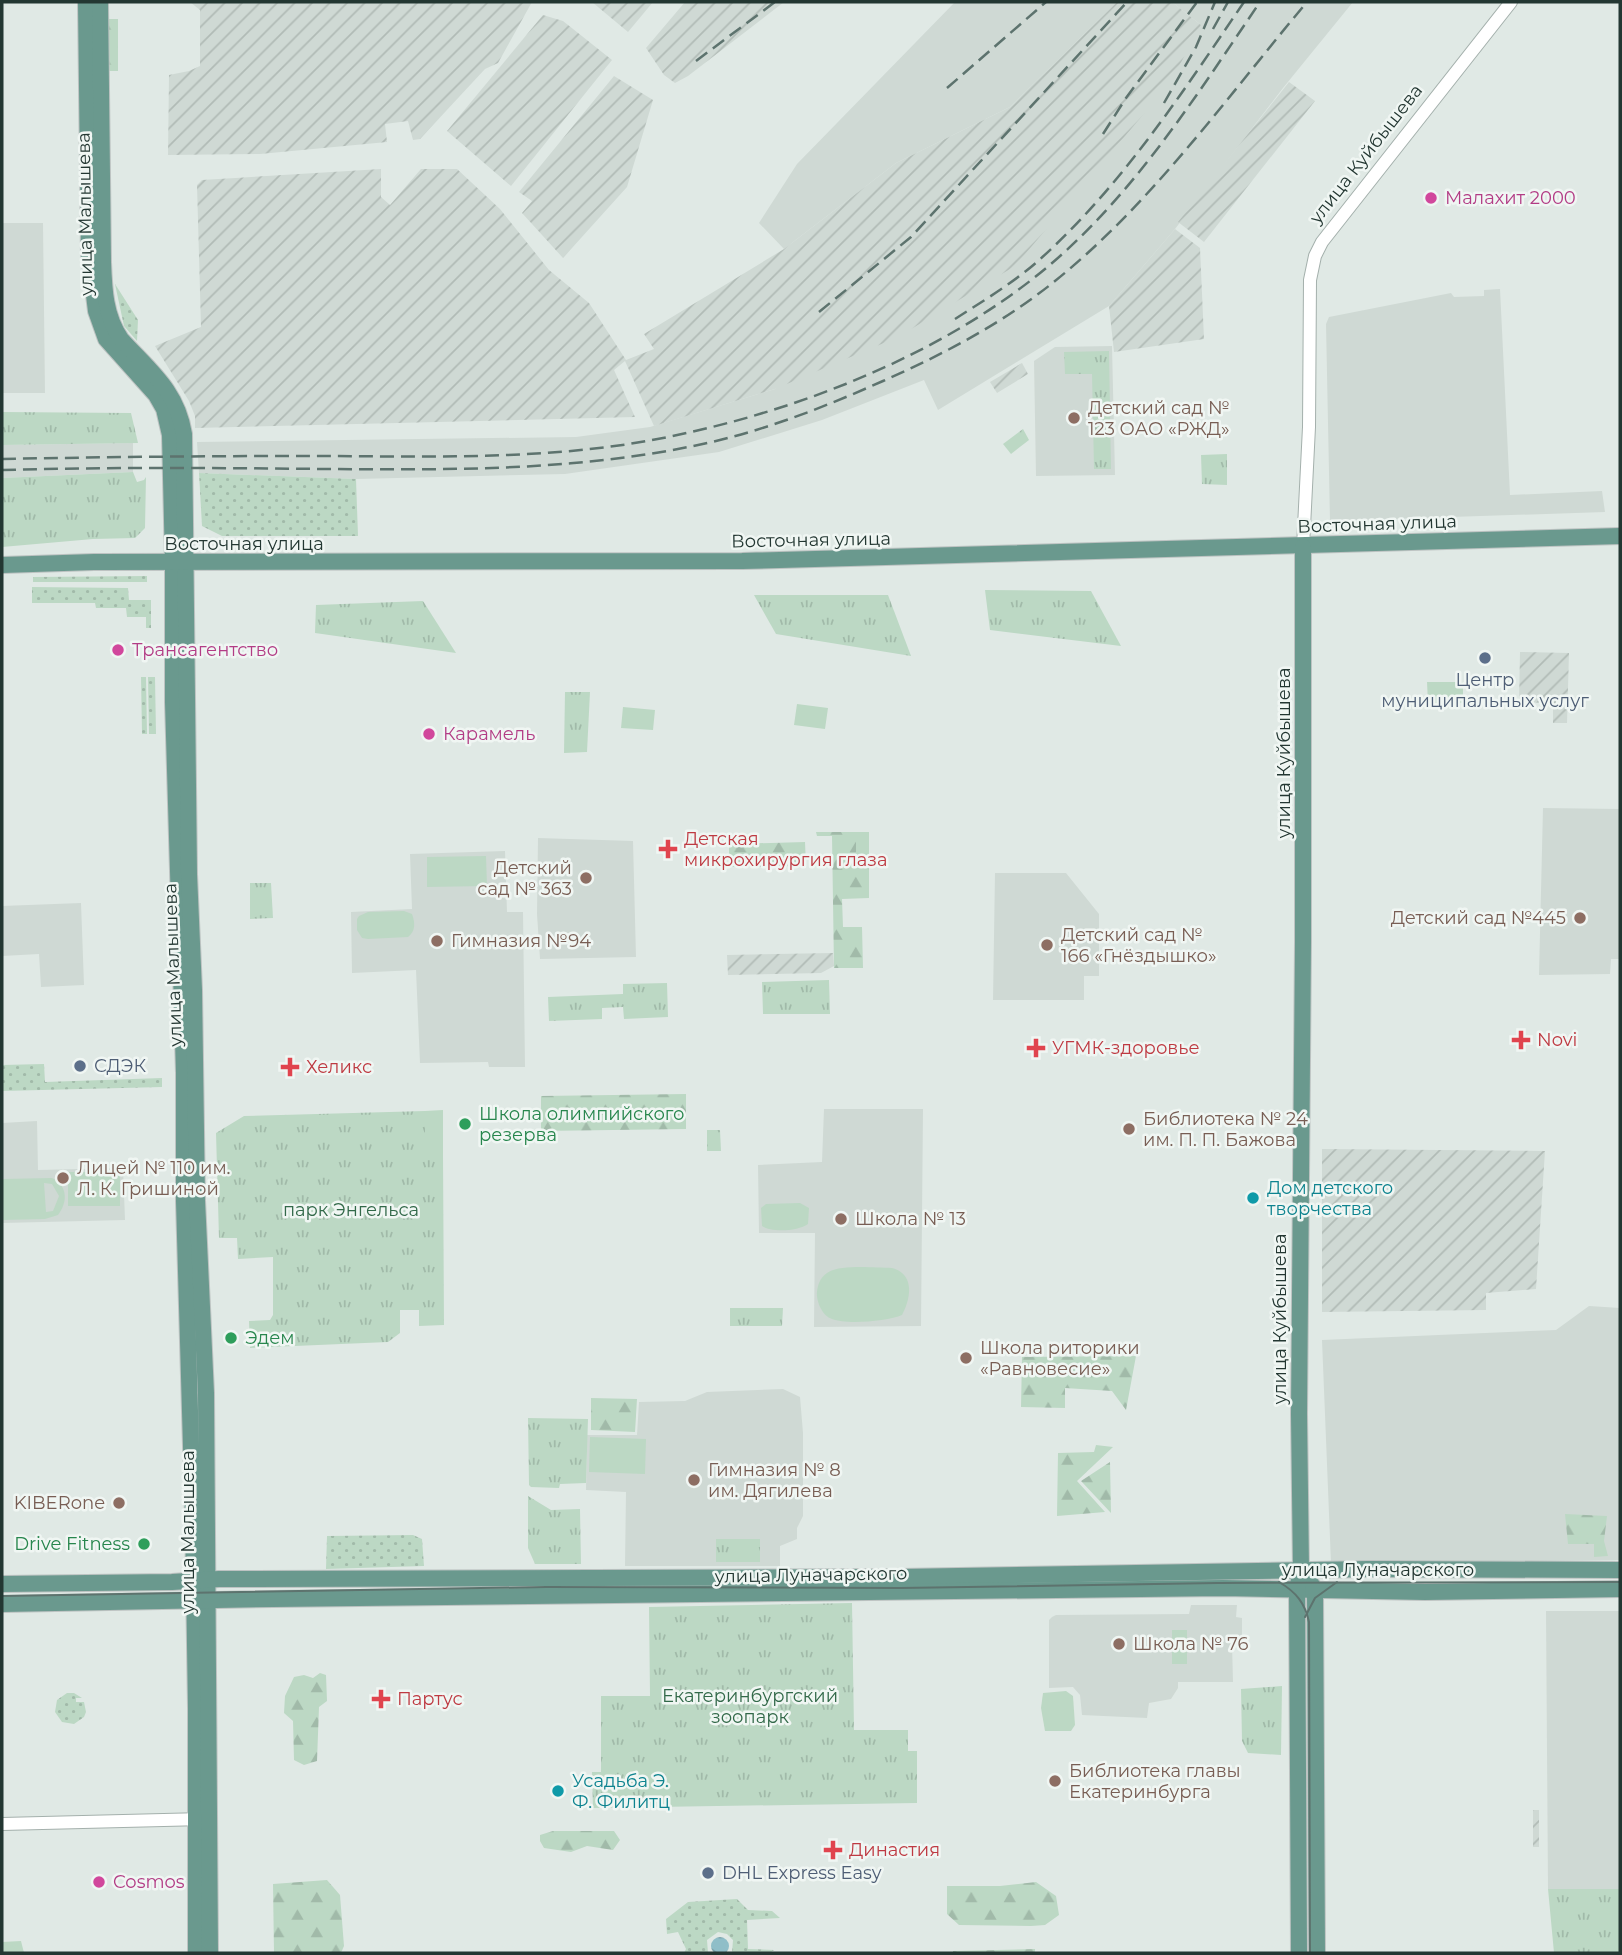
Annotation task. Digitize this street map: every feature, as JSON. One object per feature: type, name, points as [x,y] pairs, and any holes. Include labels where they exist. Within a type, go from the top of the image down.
[{"type":"main road","name":"улица Малышева","points":[[86,2],[89,255],[96,311],[106,339],[156,395],[168,418],[180,563]]},
{"type":"main road","name":"улица Малышева","points":[[100,2],[102,227],[106,305],[115,331],[166,386],[181,416],[184,434],[173,702],[184,1073],[184,1201],[201,1580],[203,1819],[210,1953]]},
{"type":"main road","name":"Восточная улица","points":[[2,565],[701,562],[1620,536]]},
{"type":"main road","name":"улица Куйбышева","points":[[1299,1953],[1297,1589],[1301,1571],[1299,1414],[1303,547]]},
{"type":"main road","name":"улица Луначарского","points":[[2,1584],[546,1576],[900,1577],[1301,1571],[1620,1570]]},
{"type":"main road","points":[[1301,1571],[1315,1589],[1317,1953]]},
{"type":"main road","name":"улица Луначарского","points":[[2,1604],[1297,1589],[1425,1592],[1620,1589]]},
{"type":"main road","name":"улица Малышева","points":[[196,1953],[203,1819]]},
{"type":"street","name":"улица Куйбышева","points":[[1303,547],[1309,426],[1310,280],[1315,256],[1333,226],[1511,2]]},
{"type":"street","points":[[2,1824],[203,1819]]},
{"type":"shaded area","points":[[190,2],[532,2],[498,63],[485,69],[420,139],[413,140],[408,121],[385,124],[387,142],[260,154],[168,155],[169,75],[200,66],[200,10]]},
{"type":"shaded area","points":[[592,2],[653,2],[628,32]]},
{"type":"shaded area","points":[[685,2],[784,2],[688,76],[675,83],[664,75],[646,48]]},
{"type":"shaded area","points":[[955,2],[1117,2],[1010,107],[896,163],[784,249],[759,223],[797,164]]},
{"type":"shaded area","points":[[1117,2],[1172,2],[1201,25],[1170,83],[1015,266],[898,337],[775,389],[654,426],[625,361],[614,370],[635,417],[195,428],[195,416],[189,401],[155,346],[201,327],[197,185],[202,180],[381,169],[381,197],[390,205],[421,169],[457,169],[500,209],[549,270],[589,303],[626,360],[654,349],[644,334],[784,249],[896,163],[1010,107]]},
{"type":"shaded area","points":[[1172,2],[1353,2],[1175,229],[1109,306],[938,410],[924,380],[822,420],[719,452],[565,474],[356,479],[199,473],[197,442],[576,437],[650,427],[775,389],[1201,25]]},
{"type":"shaded area","points":[[543,15],[563,21],[612,60],[511,186],[447,131]]},
{"type":"shaded area","points":[[614,76],[653,100],[627,187],[563,258],[522,213],[532,201],[519,192]]},
{"type":"shaded area","points":[[1289,82],[1315,101],[1204,242],[1178,222]]},
{"type":"shaded area","points":[[2,223],[43,223],[45,393],[2,393]]},
{"type":"shaded area","points":[[1175,229],[1200,248],[1204,339],[1114,352],[1109,306]]},
{"type":"shaded area","points":[[1500,289],[1510,495],[1602,491],[1605,512],[1330,521],[1326,324],[1329,317],[1451,293],[1454,297],[1484,296],[1484,290]]},
{"type":"shaded area","name":"Детский сад № 123 ОАО «РЖД»","points":[[1112,346],[1115,475],[1036,476],[1034,361],[1055,347]]},
{"type":"shaded area","points":[[1022,363],[1028,374],[997,393],[990,382]]},
{"type":"shaded area","points":[[133,443],[133,472],[2,478],[2,445]]},
{"type":"shaded area","points":[[1520,652],[1569,653],[1567,723],[1553,723],[1553,703],[1519,702]]},
{"type":"shaded area","name":"Детский сад №445","points":[[1543,808],[1620,809],[1620,959],[1611,959],[1610,974],[1539,975]]},
{"type":"shaded area","name":"Детский сад № 363","points":[[538,838],[633,841],[636,957],[540,959],[537,914]]},
{"type":"shaded area","name":"Гимназия №94","points":[[505,851],[507,912],[523,912],[525,1067],[489,1067],[488,1062],[420,1063],[416,970],[352,973],[351,912],[412,909],[410,854]]},
{"type":"shaded area","name":"Детский сад № 166 «Гнёздышко»","points":[[995,873],[1066,873],[1099,914],[1099,976],[1084,976],[1084,1000],[993,1000]]},
{"type":"shaded area","points":[[81,903],[84,985],[41,987],[39,954],[2,956],[2,906]]},
{"type":"shaded area","points":[[833,953],[834,966],[821,973],[728,975],[727,955]]},
{"type":"shaded area","name":"Школа № 13","points":[[824,1109],[923,1109],[921,1326],[814,1327],[815,1233],[759,1233],[758,1165],[822,1162]]},
{"type":"shaded area","name":"Лицей № 110 им. Л. К. Гришиной","points":[[37,1121],[38,1170],[123,1168],[125,1220],[2,1223],[2,1123]]},
{"type":"shaded area","points":[[1322,1149],[1545,1151],[1536,1289],[1486,1293],[1486,1310],[1322,1312]]},
{"type":"shaded area","points":[[1589,1306],[1620,1308],[1620,1560],[1331,1563],[1322,1340],[1556,1330]]},
{"type":"shaded area","name":"Гимназия № 8 им. Дягилева","points":[[783,1389],[800,1397],[803,1516],[797,1528],[797,1539],[780,1546],[780,1566],[625,1566],[626,1492],[586,1490],[587,1435],[637,1435],[639,1402],[685,1401],[707,1392]]},
{"type":"shaded area","name":"Школа № 76","points":[[1191,1605],[1237,1605],[1236,1617],[1242,1618],[1242,1644],[1232,1644],[1233,1682],[1178,1682],[1178,1688],[1171,1699],[1149,1703],[1147,1718],[1082,1715],[1080,1695],[1073,1687],[1049,1688],[1049,1620],[1052,1617],[1189,1614]]},
{"type":"shaded area","points":[[1546,1611],[1620,1611],[1620,1889],[1548,1889]]},
{"type":"shaded area","points":[[1533,1810],[1539,1810],[1539,1847],[1533,1847]]},
{"type":"green space","points":[[109,19],[118,19],[118,71],[109,71]]},
{"type":"green space","points":[[115,284],[138,320],[137,341],[124,326]]},
{"type":"green space","points":[[1109,351],[1111,469],[1094,469],[1092,374],[1065,374],[1064,352]]},
{"type":"green space","points":[[2,412],[131,413],[138,443],[2,445]]},
{"type":"green space","points":[[1023,429],[1029,440],[1011,454],[1003,444]]},
{"type":"green space","points":[[1227,454],[1227,485],[1202,484],[1201,455]]},
{"type":"green space","points":[[133,472],[137,482],[146,477],[145,528],[135,538],[2,547],[2,478]]},
{"type":"green space","points":[[199,473],[356,479],[358,536],[222,536],[202,526]]},
{"type":"green space","points":[[147,576],[147,582],[33,582],[33,577]]},
{"type":"green space","points":[[32,587],[128,588],[129,600],[151,600],[151,628],[146,628],[146,617],[127,617],[126,608],[96,608],[95,603],[32,603]]},
{"type":"green space","points":[[985,590],[1091,591],[1121,646],[990,630]]},
{"type":"green space","points":[[754,595],[888,595],[911,656],[776,634]]},
{"type":"green space","points":[[423,601],[456,653],[315,633],[316,605]]},
{"type":"green space","points":[[141,677],[146,677],[147,734],[142,734]]},
{"type":"green space","points":[[148,677],[155,677],[156,734],[149,734]]},
{"type":"green space","points":[[1427,682],[1463,682],[1463,703],[1428,703]]},
{"type":"green space","points":[[565,692],[590,692],[587,752],[564,753]]},
{"type":"green space","points":[[797,704],[828,708],[825,729],[794,725]]},
{"type":"green space","points":[[623,707],[655,710],[653,730],[621,728]]},
{"type":"green space","points":[[816,832],[856,832],[856,862],[869,862],[869,898],[842,899],[843,927],[862,927],[863,968],[834,968],[832,836],[817,836]]},
{"type":"green space","points":[[856,832],[869,832],[869,862],[856,862]]},
{"type":"green space","points":[[805,842],[806,866],[729,867],[729,844]]},
{"type":"green space","points":[[486,856],[487,886],[427,887],[427,857]]},
{"type":"green space","points":[[250,883],[271,883],[273,918],[250,919]]},
{"type":"green space","points":[[404,911],[412,914],[414,920],[414,929],[408,937],[368,939],[362,938],[357,930],[357,919],[368,912]]},
{"type":"green space","points":[[829,980],[830,1014],[763,1014],[762,982]]},
{"type":"green space","points":[[667,983],[668,1017],[624,1019],[623,1007],[602,1008],[602,1019],[549,1021],[548,997],[623,994],[623,984]]},
{"type":"green space","points":[[44,1064],[45,1082],[162,1078],[162,1087],[2,1091],[2,1065]]},
{"type":"green space","points":[[686,1094],[686,1129],[541,1131],[541,1096]]},
{"type":"green space","points":[[443,1110],[443,1155],[425,1155],[425,1111]]},
{"type":"green space","name":"парк Энгельса","points":[[425,1111],[425,1155],[443,1155],[444,1325],[419,1326],[419,1310],[400,1310],[400,1333],[388,1342],[250,1348],[249,1321],[270,1320],[273,1315],[273,1257],[238,1259],[237,1238],[219,1238],[216,1133],[244,1116]]},
{"type":"green space","points":[[707,1130],[720,1130],[721,1151],[707,1151]]},
{"type":"green space","points":[[68,1172],[120,1172],[120,1206],[68,1206]]},
{"type":"green space","points":[[52,1178],[64,1190],[65,1200],[61,1210],[58,1215],[45,1219],[2,1220],[2,1179]],"holes":[[[44,1183],[52,1184],[59,1196],[53,1211],[46,1212]]]},
{"type":"green space","points":[[800,1203],[809,1208],[808,1224],[785,1230],[772,1230],[762,1226],[761,1208],[766,1204]]},
{"type":"green space","points":[[849,1267],[892,1268],[905,1275],[908,1281],[909,1294],[902,1315],[847,1322],[832,1319],[823,1312],[817,1292],[820,1281],[827,1273]]},
{"type":"green space","points":[[730,1308],[783,1308],[782,1326],[730,1326]]},
{"type":"green space","points":[[1136,1356],[1126,1410],[1112,1391],[1065,1388],[1065,1408],[1021,1407],[1022,1357]]},
{"type":"green space","points":[[591,1398],[637,1399],[635,1432],[591,1430]]},
{"type":"green space","points":[[528,1418],[588,1419],[586,1483],[560,1484],[559,1488],[529,1485]]},
{"type":"green space","points":[[590,1437],[646,1439],[645,1474],[589,1472]]},
{"type":"green space","points":[[1096,1445],[1113,1447],[1077,1481],[1105,1512],[1057,1516],[1058,1453],[1094,1452]]},
{"type":"green space","points":[[1110,1462],[1111,1513],[1081,1481]]},
{"type":"green space","points":[[528,1496],[551,1510],[580,1509],[581,1564],[535,1564],[528,1548]]},
{"type":"green space","points":[[1565,1514],[1607,1516],[1604,1541],[1608,1556],[1594,1557],[1594,1544],[1568,1544]]},
{"type":"green space","points":[[413,1535],[422,1539],[424,1566],[326,1569],[327,1536]]},
{"type":"green space","points":[[716,1539],[760,1539],[760,1562],[716,1562]]},
{"type":"green space","name":"Екатеринбургский зоопарк","points":[[852,1603],[854,1730],[908,1730],[908,1751],[917,1751],[917,1803],[593,1808],[592,1772],[601,1772],[601,1696],[650,1696],[649,1607]]},
{"type":"green space","points":[[1172,1630],[1187,1630],[1187,1664],[1172,1664]]},
{"type":"green space","points":[[320,1673],[326,1675],[327,1701],[319,1707],[317,1761],[304,1765],[294,1760],[293,1721],[284,1713],[285,1696],[294,1677],[304,1675],[313,1678]]},
{"type":"green space","points":[[1282,1686],[1281,1755],[1248,1753],[1242,1741],[1241,1689]]},
{"type":"green space","points":[[1066,1691],[1073,1696],[1075,1725],[1071,1731],[1045,1731],[1041,1708],[1043,1693]]},
{"type":"green space","points":[[67,1693],[74,1693],[82,1698],[76,1698],[76,1702],[84,1702],[84,1717],[74,1724],[62,1722],[55,1712],[57,1700]]},
{"type":"green space","points":[[553,1831],[614,1831],[620,1840],[613,1850],[587,1846],[571,1852],[544,1848],[540,1835]]},
{"type":"green space","points":[[327,1880],[340,1895],[344,1946],[341,1953],[274,1953],[273,1884]]},
{"type":"green space","points":[[1036,1882],[1056,1896],[1059,1915],[1045,1925],[959,1925],[947,1914],[947,1886],[1000,1886]]},
{"type":"green space","points":[[1548,1889],[1620,1889],[1620,1953],[1554,1953]]},
{"type":"green space","points":[[737,1899],[748,1910],[772,1911],[780,1918],[747,1920],[748,1949],[774,1950],[770,1953],[732,1953],[733,1940],[727,1934],[718,1932],[707,1940],[708,1953],[684,1953],[686,1949],[678,1932],[667,1934],[666,1919],[688,1902]]},
{"type":"green space","points":[[21,1941],[24,1953],[2,1953],[2,1942]]},
{"type":"green space","points":[[1035,1949],[1035,1953],[953,1953],[953,1951]]},
{"type":"water","points":[[720,1937],[726,1940],[729,1946],[726,1952],[720,1955],[714,1952],[711,1946],[714,1940]]},
{"type":"tram line","points":[[1279,1582],[1299,1599],[1309,1622],[1310,1953]]},
{"type":"tram line","points":[[1305,1617],[1315,1598],[1337,1582]]},
{"type":"tram line","points":[[2,1596],[546,1587],[900,1588],[1217,1583],[1620,1582]]},
{"type":"railway","points":[[696,61],[775,2]]},
{"type":"railway","points":[[947,88],[1046,2]]},
{"type":"railway","points":[[819,312],[911,237],[1127,2]]},
{"type":"railway","points":[[1103,134],[1126,98],[1197,2]]},
{"type":"railway","points":[[1164,103],[1196,47],[1215,2]]},
{"type":"railway","points":[[1213,29],[1228,2]]},
{"type":"railway","points":[[955,319],[998,292],[1038,261],[1096,202],[1149,138],[1244,2]]},
{"type":"railway","points":[[2,459],[475,456],[562,452],[647,441],[699,430],[805,399],[908,356],[1002,301],[1045,269],[1107,210],[1135,177],[1187,109],[1260,2]]},
{"type":"railway","points":[[2,470],[523,467],[668,451],[716,441],[801,415],[951,349],[1015,311],[1055,281],[1091,250],[1157,183],[1307,2]]},
{"type":"place","name":"Малахит 2000","points":[[1431,198]]},
{"type":"place","name":"Детский сад № 123 ОАО «РЖД»","points":[[1074,418]]},
{"type":"place","name":"Трансагентство","points":[[118,650]]},
{"type":"place","name":"Центр муниципальных услуг","points":[[1485,658]]},
{"type":"place","name":"Карамель","points":[[429,734]]},
{"type":"place","name":"Детская микрохирургия глаза","points":[[668,849]]},
{"type":"place","name":"Детский сад № 363","points":[[586,878]]},
{"type":"place","name":"Детский сад №445","points":[[1580,918]]},
{"type":"place","name":"Гимназия №94","points":[[437,941]]},
{"type":"place","name":"Детский сад № 166 «Гнёздышко»","points":[[1047,945]]},
{"type":"place","name":"Novi","points":[[1521,1040]]},
{"type":"place","name":"УГМК-здоровье","points":[[1036,1048]]},
{"type":"place","name":"СДЭК","points":[[80,1066]]},
{"type":"place","name":"Хеликс","points":[[290,1067]]},
{"type":"place","name":"Школа олимпийского резерва","points":[[465,1124]]},
{"type":"place","name":"Библиотека № 24 им. П. П. Бажова","points":[[1129,1129]]},
{"type":"place","name":"Лицей № 110 им. Л. К. Гришиной","points":[[63,1178]]},
{"type":"place","name":"Дом детского творчества","points":[[1253,1198]]},
{"type":"place","name":"Школа № 13","points":[[841,1219]]},
{"type":"place","name":"Эдем","points":[[231,1338]]},
{"type":"place","name":"Школа риторики «Равновесие»","points":[[966,1358]]},
{"type":"place","name":"Гимназия № 8 им. Дягилева","points":[[694,1480]]},
{"type":"place","name":"KIBERone","points":[[119,1503]]},
{"type":"place","name":"Drive Fitness","points":[[144,1544]]},
{"type":"place","name":"Школа № 76","points":[[1119,1644]]},
{"type":"place","name":"Партус","points":[[381,1699]]},
{"type":"place","name":"Библиотека главы Екатеринбурга","points":[[1055,1781]]},
{"type":"place","name":"Усадьба Э. Ф. Филитц","points":[[558,1791]]},
{"type":"place","name":"Династия","points":[[833,1850]]},
{"type":"place","name":"DHL Express Easy","points":[[708,1873]]},
{"type":"place","name":"Cosmos","points":[[99,1882]]}]
